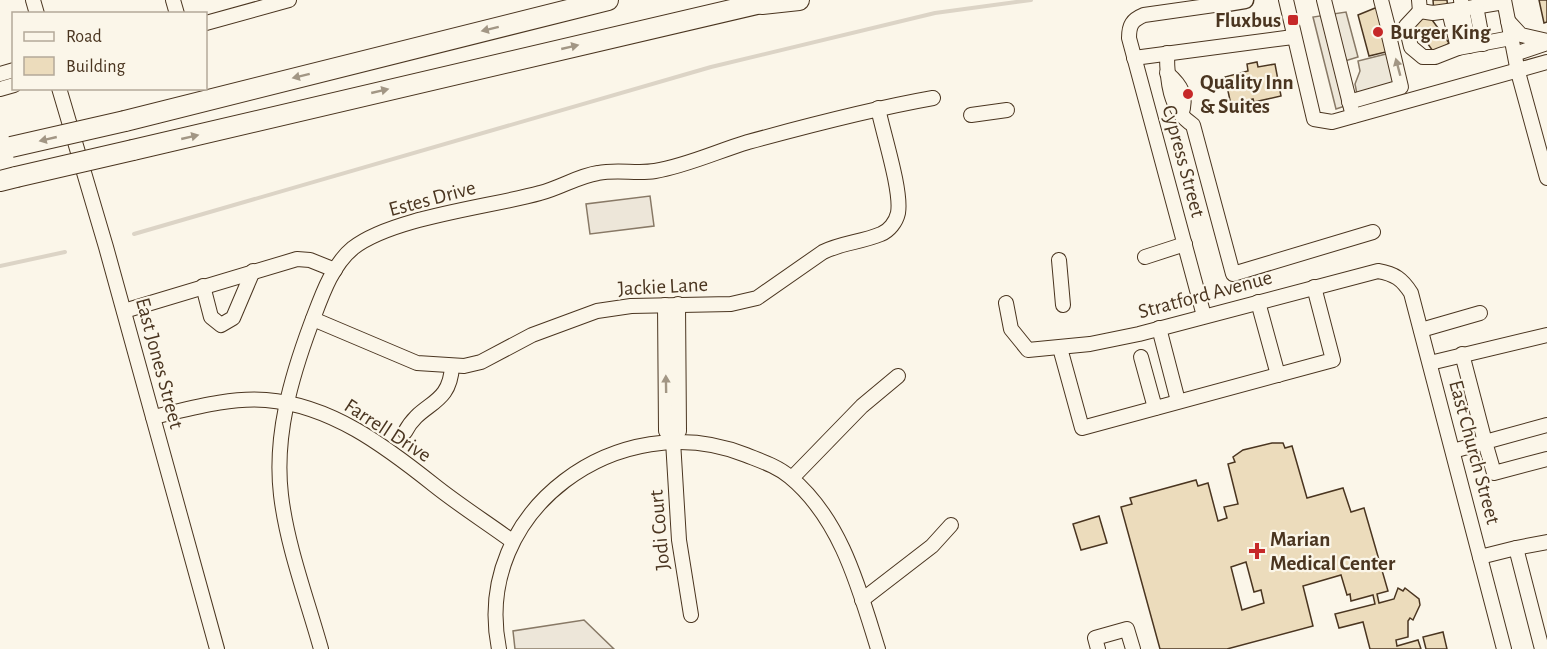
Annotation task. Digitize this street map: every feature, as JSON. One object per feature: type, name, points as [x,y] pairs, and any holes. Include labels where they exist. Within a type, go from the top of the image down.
[{"type":"highway","points":[[6,149],[608,0]]},
{"type":"highway","points":[[8,179],[767,2],[799,0]]},
{"type":"main road","points":[[1220,2],[1245,0]]},
{"type":"street","points":[[207,23],[245,6],[289,0]]},
{"type":"street","points":[[1286,0],[1314,119],[1332,122],[1518,72],[1547,62]]},
{"type":"street","points":[[1324,0],[1353,116]]},
{"type":"street","points":[[1349,102],[1401,87],[1381,0]]},
{"type":"street","points":[[1511,38],[1470,46],[1434,57],[1423,57],[1411,46],[1406,26],[1420,3],[1433,13],[1462,6],[1504,1],[1518,72],[1547,178]]},
{"type":"street","name":"Cypress Street","points":[[1204,316],[1134,58],[1129,27],[1135,19],[1220,2]]},
{"type":"street","points":[[1462,6],[1470,46]]},
{"type":"street","points":[[1462,6],[1470,46]]},
{"type":"street","points":[[1508,21],[1521,35],[1547,42]]},
{"type":"street","points":[[1134,58],[1293,37]]},
{"type":"street","points":[[1515,54],[1547,42]]},
{"type":"street","points":[[1167,53],[1167,73],[1173,99],[1180,115],[1193,125],[1233,274],[1373,232]]},
{"type":"street","name":"East Jones Street","points":[[60,90],[124,311],[217,649]]},
{"type":"street","name":"Estes Drive","points":[[321,649],[285,517],[281,493],[286,403],[292,375],[334,270],[353,248],[401,227],[471,208],[542,193],[594,173],[618,170],[654,171],[878,108],[933,98]]},
{"type":"street","name":"Jackie Lane","points":[[314,319],[417,363],[452,366],[481,362],[532,335],[597,311],[631,306],[731,304],[757,298],[823,252],[888,230],[898,214],[898,198],[878,108]]},
{"type":"street","points":[[971,115],[1007,110]]},
{"type":"street","points":[[1145,257],[1185,244]]},
{"type":"street","points":[[124,311],[297,259],[310,260],[334,270]]},
{"type":"street","points":[[1059,260],[1063,305]]},
{"type":"street","points":[[203,286],[211,316],[221,325],[228,323],[233,318],[253,271]]},
{"type":"street","name":"Stratford Avenue","points":[[1006,303],[1011,329],[1028,350],[1060,348],[1090,344],[1159,328],[1378,271],[1392,273]]},
{"type":"street","name":"East Church Street","points":[[1392,273],[1404,281],[1411,293],[1504,649]]},
{"type":"street","points":[[1060,348],[1082,428],[1333,360],[1314,287]]},
{"type":"street","points":[[1258,302],[1278,375]]},
{"type":"street","name":"Jodi Court","points":[[672,305],[679,431],[673,441],[679,540],[691,615]]},
{"type":"street","points":[[1421,330],[1480,313]]},
{"type":"street","points":[[1159,328],[1178,402]]},
{"type":"street","points":[[1430,363],[1547,335]]},
{"type":"street","points":[[1462,354],[1494,473],[1547,459]]},
{"type":"street","points":[[1141,357],[1155,408]]},
{"type":"street","points":[[405,432],[410,421],[444,394],[451,383],[452,366]]},
{"type":"street","points":[[792,478],[862,406],[898,376]]},
{"type":"street","name":"Farrell Drive","points":[[153,417],[264,399],[324,414],[354,428],[393,453],[512,541]]},
{"type":"street","points":[[1453,451],[1547,425]]},
{"type":"street","points":[[499,649],[496,616],[500,581],[512,541],[547,495],[561,481],[585,466],[616,452],[673,441],[721,446],[771,465],[792,478],[810,496],[833,531],[862,600],[878,649]]},
{"type":"street","points":[[862,600],[932,546],[951,525]]},
{"type":"street","points":[[1480,557],[1547,542]]},
{"type":"street","points":[[1516,548],[1542,649]]},
{"type":"street","points":[[1098,649],[1095,638],[1127,629],[1132,649]]},
{"type":"shaded area","points":[[1346,12],[1358,57],[1335,64],[1345,106],[1336,109],[1313,17]]},
{"type":"shaded area","points":[[1390,53],[1396,82],[1357,94],[1355,84],[1360,71],[1358,61]]},
{"type":"shaded area","points":[[650,196],[654,226],[590,234],[586,204]]},
{"type":"shaded area","points":[[584,620],[614,649],[515,649],[513,631]]},
{"type":"building","points":[[1433,0],[1447,0],[1448,11],[1434,13]]},
{"type":"building","points":[[1539,0],[1547,0],[1547,22],[1544,23]]},
{"type":"building","name":"Burger King","points":[[1380,6],[1394,34],[1390,51],[1369,56],[1358,15]]},
{"type":"building","points":[[1427,13],[1449,43],[1435,54],[1413,23]]},
{"type":"building","points":[[1257,62],[1258,67],[1275,64],[1281,96],[1254,102],[1253,99],[1231,105],[1225,77],[1248,71],[1247,64]]},
{"type":"building","points":[[1272,443],[1283,443],[1285,448],[1292,446],[1307,498],[1343,488],[1351,512],[1364,508],[1388,591],[1377,594],[1379,603],[1394,599],[1398,588],[1403,591],[1405,588],[1419,599],[1420,605],[1413,620],[1410,618],[1408,621],[1408,637],[1396,640],[1397,646],[1418,640],[1421,649],[1370,649],[1363,622],[1339,628],[1335,614],[1375,604],[1373,595],[1351,601],[1341,575],[1303,586],[1313,626],[1227,649],[1160,649],[1121,507],[1132,504],[1130,498],[1196,480],[1198,486],[1208,483],[1218,521],[1227,518],[1224,507],[1238,504],[1228,464],[1235,462],[1233,457],[1243,450]],"holes":[[[1246,562],[1254,592],[1261,590],[1264,603],[1242,610],[1231,567]]]},
{"type":"building","points":[[1099,516],[1107,543],[1081,550],[1073,524]]},
{"type":"building","points":[[1443,632],[1447,649],[1426,649],[1423,637]]},
{"type":"waterway","points":[[134,234],[711,67],[935,13],[1031,0]]},
{"type":"waterway","points":[[0,266],[65,252]]},
{"type":"place","name":"Fluxbus","points":[[1293,20]]},
{"type":"place","name":"Burger King","points":[[1378,32]]},
{"type":"place","name":"Quality Inn & Suites","points":[[1188,94]]},
{"type":"place","name":"Marian Medical Center","points":[[1257,551]]}]
